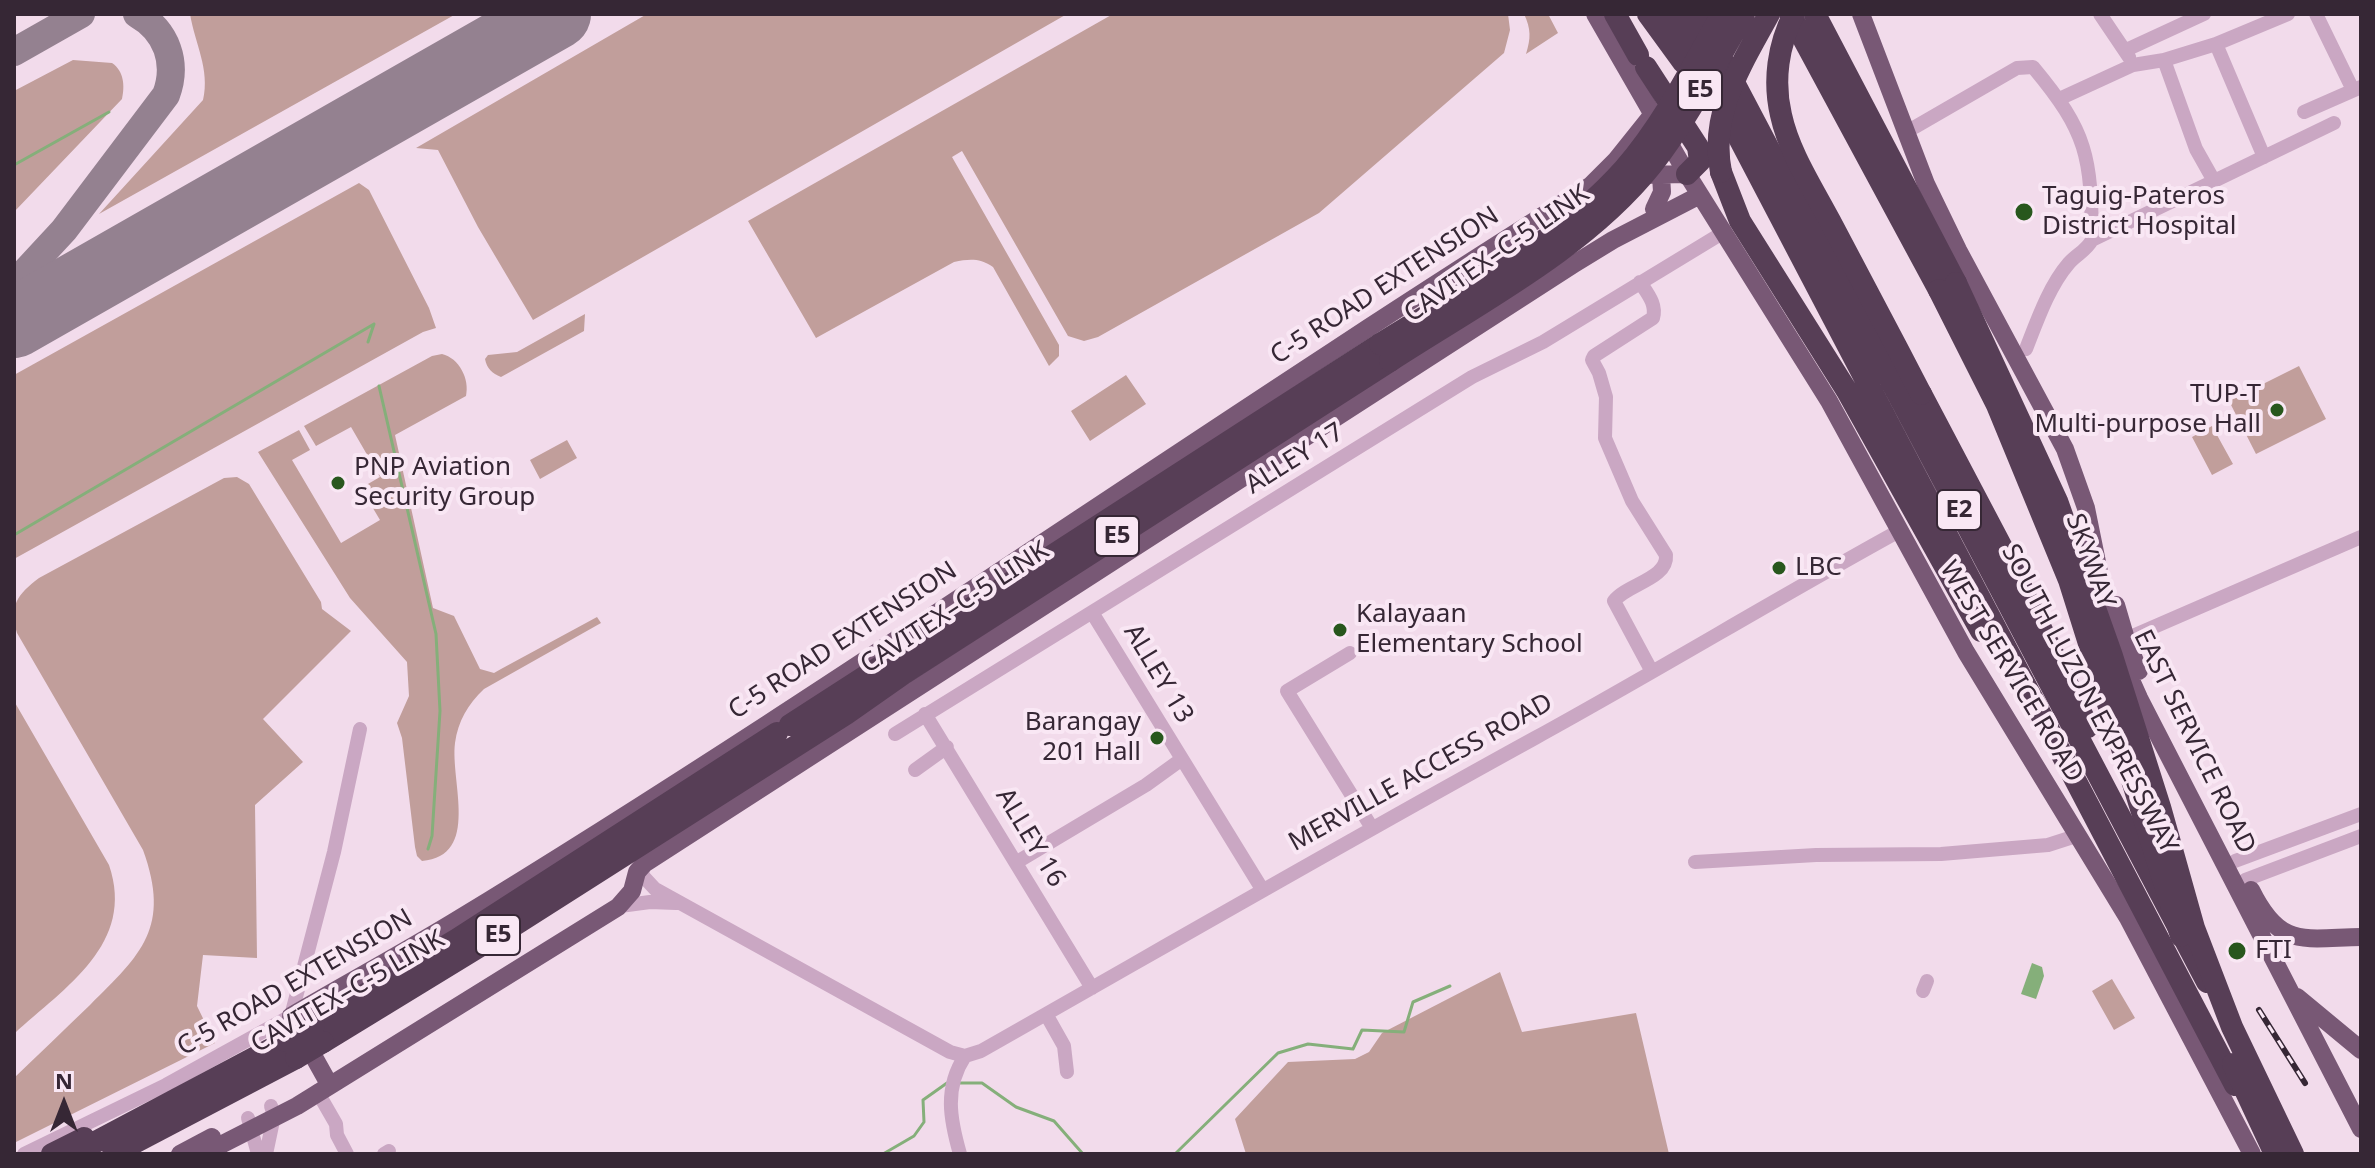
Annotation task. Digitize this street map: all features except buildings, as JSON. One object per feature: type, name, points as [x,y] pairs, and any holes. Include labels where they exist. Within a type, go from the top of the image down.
[{"type":"highway","points":[[1615,14],[1700,152],[1693,184]]},
{"type":"highway","name":"SOUTH LUZON EXPRESSWAY","points":[[1648,14],[1683,62],[1713,92]]},
{"type":"highway","name":"SOUTH LUZON EXPRESSWAY","points":[[1674,14],[2273,1154]]},
{"type":"highway","name":"SOUTH LUZON EXPRESSWAY","points":[[1698,14],[2295,1154]]},
{"type":"highway","name":"CAVITEX–C-5 LINK","points":[[113,1154],[291,1049],[444,969],[833,722],[1385,352],[1596,198],[1624,169],[1655,129],[1722,14]]},
{"type":"highway","name":"CAVITEX–C-5 LINK","points":[[319,1034],[456,940],[783,729],[1385,352],[1555,254],[1612,209],[1653,164],[1679,126],[1744,14]]},
{"type":"highway","points":[[1769,14],[1727,96],[1718,132],[1722,178],[1734,209],[1847,391],[1998,660],[2014,680],[2031,694]]},
{"type":"highway","points":[[1792,14],[1777,71],[1778,98],[1785,129],[1807,177],[2050,643],[2187,947]]},
{"type":"highway","name":"SKYWAY","points":[[1792,14],[1947,287],[2057,501],[2112,656],[2194,928],[2232,1027],[2295,1154]]},
{"type":"highway","name":"SKYWAY","points":[[1815,14],[1863,106],[1947,287],[2049,529],[2096,662],[2180,933],[2218,1033],[2273,1154]]},
{"type":"highway","name":"SKYWAY","points":[[1829,14],[1855,70],[1863,106]]},
{"type":"highway","points":[[140,1154],[207,1118],[291,1049]]},
{"type":"highway","name":"CAVITEX–C-5 LINK","points":[[73,1154],[174,1102],[291,1049]]},
{"type":"highway","points":[[52,1154],[174,1102]]},
{"type":"main road","name":"WEST SERVICE ROAD","points":[[1595,14],[1693,184],[1829,401],[1966,652],[2128,918],[2252,1154]]},
{"type":"main road","name":"EAST SERVICE ROAD","points":[[1861,14],[1958,250],[2065,449],[2086,508],[2115,643],[2139,698],[2361,1129]]},
{"type":"main road","name":"EAST SERVICE ROAD","points":[[1873,14],[1915,127],[1931,181],[2026,349],[2086,473],[2126,639],[2149,693],[2245,880],[2261,909],[2282,932],[2310,939],[2361,937]]},
{"type":"main road","name":"C-5 ROAD EXTENSION","points":[[291,1016],[450,925],[675,783],[1191,443],[1590,186],[1616,160],[1652,115]]},
{"type":"main road","points":[[1590,186],[1616,177],[1661,175],[1693,184]]},
{"type":"main road","points":[[1654,209],[1662,192],[1661,175]]},
{"type":"main road","points":[[1613,240],[1693,184]]},
{"type":"main road","points":[[180,1154],[273,1111],[297,1106],[620,906],[632,891],[637,872],[644,864],[1613,240],[1693,184]]},
{"type":"main road","points":[[2289,990],[2361,1050]]},
{"type":"main road","points":[[291,1016],[323,1088]]},
{"type":"main road","points":[[203,1154],[250,1123]]},
{"type":"street","points":[[2100,14],[2133,65]]},
{"type":"street","points":[[2126,50],[2204,14]]},
{"type":"street","points":[[2059,99],[2133,65],[2164,60],[2216,44],[2288,14]]},
{"type":"street","points":[[2304,112],[2357,89],[2316,14]]},
{"type":"street","points":[[2216,44],[2264,157]]},
{"type":"street","points":[[2164,60],[2196,149],[2214,181]]},
{"type":"street","points":[[1915,127],[2017,68],[2033,67],[2059,99],[2078,131],[2088,160],[2092,240]]},
{"type":"street","points":[[2026,349],[2062,275],[2092,240],[2334,123]]},
{"type":"street","name":"ALLEY 17","points":[[895,734],[1472,377],[1543,342],[1724,232]]},
{"type":"street","points":[[1640,282],[1652,301],[1655,310],[1653,318],[1592,360],[1606,397],[1605,438],[1632,501],[1666,555],[1663,570],[1632,586],[1614,601],[1651,670]]},
{"type":"street","name":"MERVILLE ACCESS ROAD","points":[[965,1056],[981,1051],[1262,889],[1899,531]]},
{"type":"street","points":[[2126,639],[2360,541]]},
{"type":"street","name":"ALLEY 13","points":[[1093,614],[1262,889]]},
{"type":"street","points":[[1350,653],[1289,689],[1289,693],[1372,828]]},
{"type":"street","name":"ALLEY 16","points":[[925,714],[1092,988]]},
{"type":"street","points":[[291,1016],[334,852],[360,729]]},
{"type":"street","points":[[915,770],[947,747]]},
{"type":"street","points":[[1017,862],[1146,785],[1182,759]]},
{"type":"street","points":[[2235,861],[2361,814]]},
{"type":"street","points":[[1695,862],[1816,855],[1941,854],[2048,845],[2079,835]]},
{"type":"street","points":[[2245,880],[2361,836]]},
{"type":"street","points":[[644,864],[642,875],[647,883],[680,903],[950,1052],[965,1056],[954,1076],[952,1093],[952,1124],[960,1154]]},
{"type":"street","points":[[620,906],[650,902],[680,903]]},
{"type":"street","points":[[1046,1014],[1064,1046],[1067,1072]]},
{"type":"street","name":"C-5 ROAD EXTENSION","points":[[24,1154],[166,1085],[291,1016]]},
{"type":"street","points":[[323,1088],[337,1135],[347,1154]]},
{"type":"street","points":[[952,1093],[970,1154]]},
{"type":"street","points":[[266,1154],[273,1111]]},
{"type":"street","points":[[250,1123],[258,1154]]},
{"type":"shaded area","points":[[190,14],[456,14],[99,214],[203,100],[205,78]]},
{"type":"shaded area","points":[[647,14],[1067,14],[533,320],[478,227],[438,150],[416,148]]},
{"type":"shaded area","points":[[1113,14],[1508,14],[1510,30],[1504,53],[1319,213],[1098,337],[1084,341],[1068,336],[962,151],[952,157],[1059,345],[1059,356],[1049,366],[993,267],[974,260],[954,262],[816,338],[748,221]]},
{"type":"shaded area","points":[[1524,14],[1548,14],[1558,33],[1526,54],[1530,34]]},
{"type":"shaded area","points":[[73,60],[112,63],[123,79],[122,99],[14,212],[14,91]]},
{"type":"shaded area","points":[[359,183],[369,190],[429,308],[436,328],[423,332],[14,559],[14,375]]},
{"type":"shaded area","points":[[585,314],[584,331],[501,377],[487,365],[485,359],[488,355],[517,352]]},
{"type":"shaded area","points":[[442,354],[462,370],[466,396],[395,435],[433,608],[454,616],[480,669],[494,673],[597,617],[601,623],[484,689],[473,701],[461,720],[455,743],[457,831],[451,846],[440,856],[422,861],[415,847],[402,738],[397,723],[409,696],[407,662],[350,598],[258,452],[299,430],[310,450],[292,460],[341,543],[380,520],[361,488],[380,477],[351,427],[316,446],[304,426],[432,356]]},
{"type":"shaded area","name":"TUP-T Multi-purpose Hall","points":[[2299,366],[2326,419],[2256,454],[2229,401]]},
{"type":"shaded area","points":[[1126,375],[1146,404],[1090,441],[1071,411]]},
{"type":"shaded area","points":[[2212,426],[2233,464],[2212,475],[2192,437]]},
{"type":"shaded area","points":[[567,440],[577,458],[540,479],[530,460]]},
{"type":"shaded area","points":[[237,477],[249,484],[321,602],[322,609],[351,631],[263,719],[303,762],[255,805],[257,958],[203,955],[197,1006],[215,1043],[14,1143],[14,1078],[108,987],[137,954],[152,919],[154,900],[143,850],[17,633],[14,615],[17,601],[39,578],[224,478]]},
{"type":"shaded area","points":[[14,701],[109,865],[115,893],[113,918],[91,962],[14,1034]]},
{"type":"shaded area","points":[[2032,963],[2042,967],[2044,976],[2036,999],[2021,994]]},
{"type":"shaded area","points":[[1500,972],[1522,1032],[1636,1013],[1669,1154],[1246,1154],[1235,1119],[1288,1062],[1355,1059],[1369,1052],[1382,1033]]},
{"type":"shaded area","points":[[2112,979],[2135,1018],[2114,1030],[2092,991]]},
{"type":"waterway","points":[[14,165],[109,112]]},
{"type":"waterway","points":[[368,342],[374,324]]},
{"type":"waterway","points":[[14,535],[374,324]]},
{"type":"waterway","points":[[379,386],[436,634],[440,711],[432,836],[428,849]]},
{"type":"waterway","points":[[1175,1154],[1278,1053],[1308,1044],[1353,1049],[1362,1030],[1404,1032],[1413,1002],[1450,986]]},
{"type":"waterway","points":[[883,1154],[914,1136],[924,1122],[923,1100],[947,1083]]},
{"type":"waterway","points":[[958,1083],[982,1083],[1016,1107],[1054,1121],[1083,1154]]},
{"type":"taxiway","points":[[14,52],[81,14]]},
{"type":"taxiway","points":[[14,284],[64,230],[166,95],[171,71],[167,49],[156,29],[137,14]]},
{"type":"taxiway","points":[[541,22],[549,14]]},
{"type":"runway","points":[[14,323],[556,14]]},
{"type":"railway","points":[[2259,1010],[2305,1083]]},
{"type":"place","name":"Taguig-Pateros District Hospital","points":[[2024,212]]},
{"type":"place","name":"TUP-T Multi-purpose Hall","points":[[2277,410]]},
{"type":"place","name":"PNP Aviation Security Group","points":[[338,483]]},
{"type":"place","name":"LBC","points":[[1779,568]]},
{"type":"place","name":"Kalayaan Elementary School","points":[[1340,630]]},
{"type":"place","name":"Barangay 201 Hall","points":[[1157,738]]},
{"type":"place","name":"FTI","points":[[2237,951]]}]
